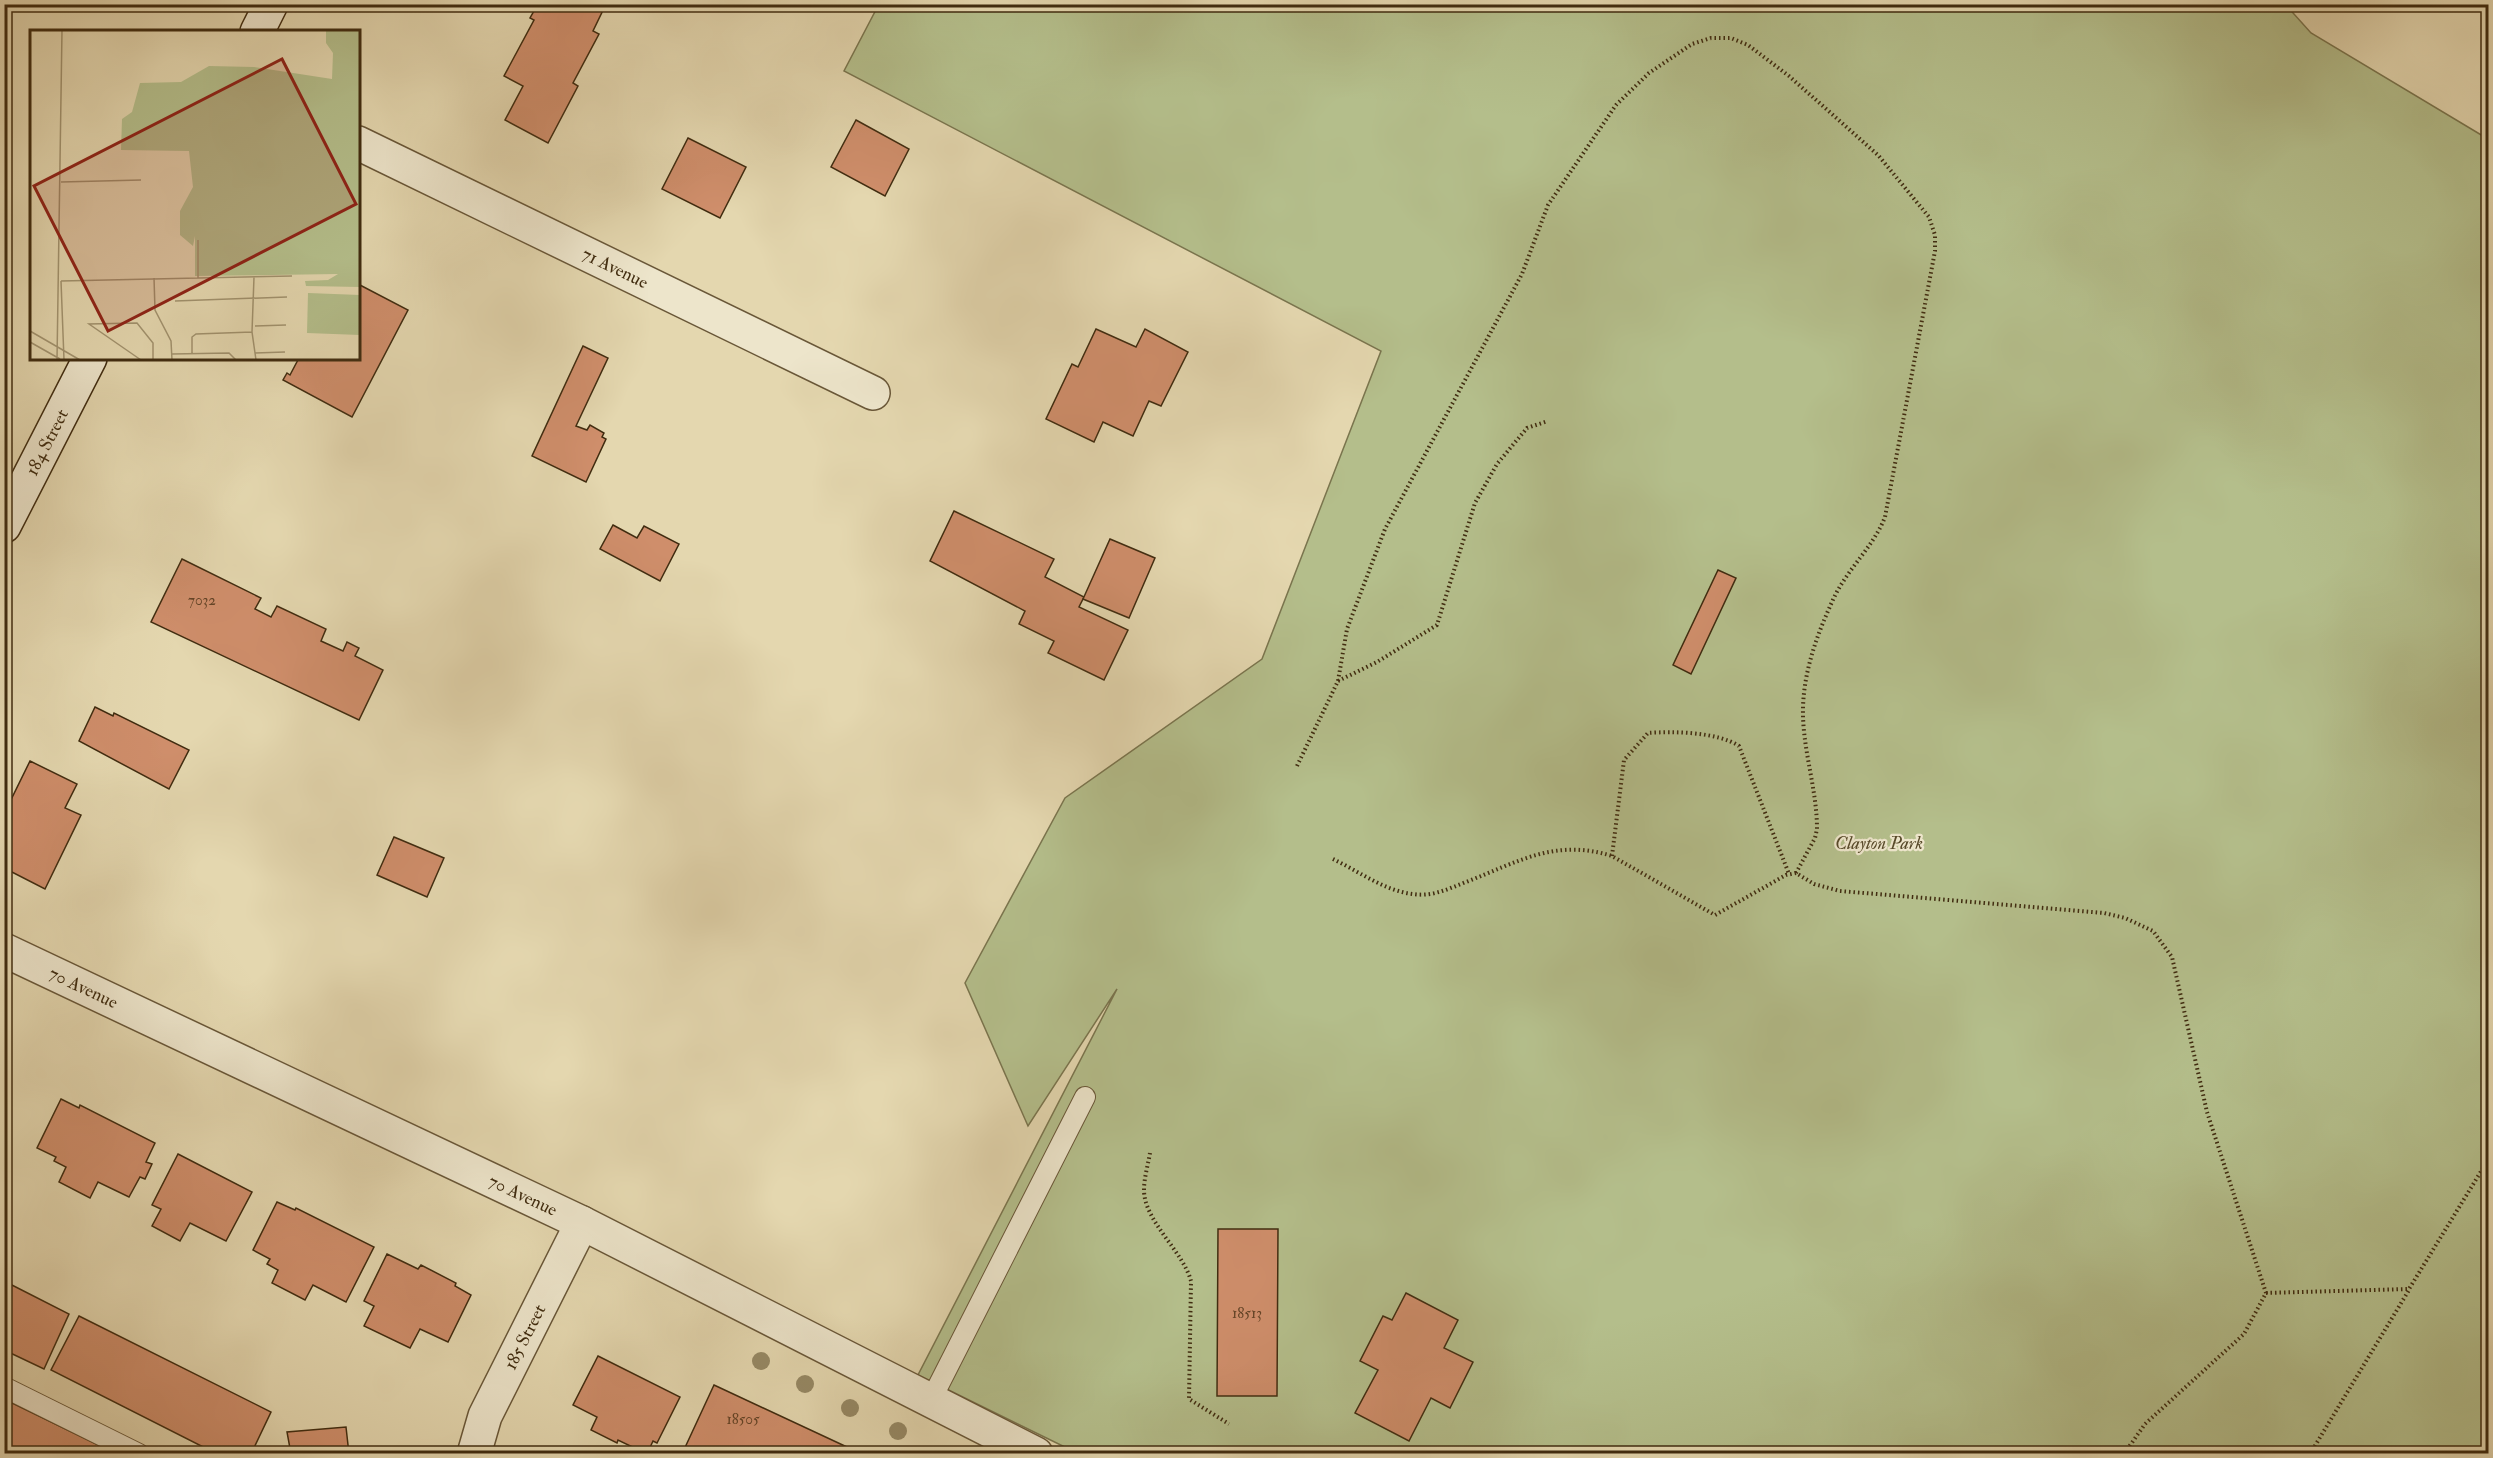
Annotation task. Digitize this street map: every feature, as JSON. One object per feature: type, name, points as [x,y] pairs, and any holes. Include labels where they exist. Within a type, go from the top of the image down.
[{"type":"street","points":[[258,30],[271,4]]},
{"type":"street","name":"71 Avenue","points":[[360,144],[873,393]]},
{"type":"street","name":"184 Street","points":[[4,526],[89,360]]},
{"type":"street","name":"70 Avenue","points":[[4,950],[582,1223],[1036,1454]]},
{"type":"street","name":"185 Street","points":[[474,1454],[485,1416],[582,1223]]},
{"type":"lane","points":[[930,1402],[1084,1097]]},
{"type":"lane","points":[[4,1386],[139,1454]]},
{"type":"path","points":[[1297,766],[1338,681],[1347,629],[1385,529],[1522,274],[1548,205],[1616,105],[1649,73],[1692,44],[1711,38],[1731,38],[1748,45],[1789,76],[1878,155],[1929,217],[1935,235],[1935,251],[1885,517],[1875,536],[1844,577],[1832,601],[1812,655],[1805,682],[1803,716],[1817,829],[1815,838],[1796,873]]},
{"type":"path","points":[[1338,681],[1377,662],[1437,625],[1475,503],[1497,464],[1527,428],[1548,422]]},
{"type":"path","points":[[1612,856],[1623,760],[1648,733],[1673,731],[1730,740],[1739,746],[1789,874]]},
{"type":"path","points":[[1333,859],[1393,890],[1433,895],[1544,852],[1569,848],[1593,850],[1612,856],[1715,915],[1789,874],[1796,873],[1814,884],[1840,891],[2104,913],[2125,918],[2154,931],[2172,957],[2207,1113],[2266,1293],[2244,1334],[2145,1424],[2124,1454]]},
{"type":"path","points":[[1150,1153],[1144,1189],[1147,1207],[1186,1268],[1191,1281],[1189,1399],[1229,1424]]},
{"type":"path","points":[[2310,1454],[2488,1160]]},
{"type":"path","points":[[2266,1293],[2409,1289]]},
{"type":"green space","name":"Clayton Park","points":[[879,4],[2285,4],[2311,33],[2488,139],[2488,1453],[1077,1453],[918,1375],[1117,989],[1028,1126],[965,983],[1065,798],[1262,659],[1381,351],[844,71]]},
{"type":"building","points":[[538,4],[606,4],[593,31],[599,34],[573,83],[578,86],[548,143],[505,120],[523,86],[504,76],[534,20],[530,18]]},
{"type":"building","points":[[856,120],[909,149],[885,196],[831,167]]},
{"type":"building","points":[[688,138],[746,167],[720,218],[662,189]]},
{"type":"building","points":[[360,285],[408,310],[352,417],[283,380],[287,373],[290,375],[298,360],[360,360]]},
{"type":"building","points":[[1096,329],[1136,347],[1145,329],[1188,352],[1161,406],[1149,401],[1133,436],[1103,422],[1094,442],[1046,419],[1072,364],[1078,367]]},
{"type":"building","points":[[583,346],[608,358],[576,426],[587,430],[590,425],[604,433],[602,437],[606,439],[586,482],[532,456]]},
{"type":"building","points":[[954,511],[1054,559],[1045,577],[1084,597],[1079,607],[1128,630],[1104,680],[1048,653],[1054,641],[1019,624],[1025,611],[930,561]]},
{"type":"building","points":[[613,525],[637,538],[644,526],[679,544],[660,581],[600,549]]},
{"type":"building","points":[[1110,539],[1155,558],[1129,618],[1083,599]]},
{"type":"building","points":[[182,559],[261,598],[255,609],[271,617],[277,606],[326,629],[321,641],[343,651],[347,642],[359,648],[355,656],[383,670],[359,720],[151,622]]},
{"type":"building","points":[[1718,570],[1736,578],[1691,674],[1673,665]]},
{"type":"building","points":[[95,707],[113,716],[114,713],[189,750],[169,789],[79,741]]},
{"type":"building","points":[[30,761],[77,784],[65,808],[81,815],[45,889],[4,868],[4,814]]},
{"type":"building","points":[[394,837],[444,858],[427,897],[377,875]]},
{"type":"building","points":[[61,1099],[79,1108],[80,1105],[155,1143],[146,1162],[152,1164],[145,1179],[140,1177],[129,1197],[98,1182],[90,1198],[59,1182],[66,1167],[54,1161],[56,1157],[37,1148]]},
{"type":"building","points":[[178,1154],[252,1192],[226,1241],[190,1223],[180,1241],[152,1226],[161,1209],[152,1205]]},
{"type":"building","points":[[277,1202],[295,1210],[296,1208],[374,1247],[346,1302],[313,1285],[305,1300],[272,1283],[278,1270],[267,1264],[270,1259],[253,1250]]},
{"type":"building","points":[[1218,1229],[1278,1229],[1277,1396],[1217,1396]]},
{"type":"building","points":[[387,1254],[418,1269],[421,1265],[456,1283],[455,1286],[471,1295],[448,1342],[420,1329],[410,1348],[364,1326],[374,1306],[364,1301]]},
{"type":"building","points":[[4,1281],[69,1314],[44,1369],[4,1350]]},
{"type":"building","points":[[1406,1293],[1458,1320],[1444,1348],[1473,1362],[1450,1408],[1431,1398],[1409,1441],[1355,1413],[1378,1370],[1360,1361],[1383,1316],[1392,1320]]},
{"type":"building","points":[[79,1316],[271,1412],[251,1454],[217,1454],[51,1370]]},
{"type":"building","points":[[598,1356],[680,1397],[657,1443],[653,1441],[647,1454],[591,1430],[597,1417],[573,1405]]},
{"type":"building","points":[[714,1385],[862,1454],[682,1454]]},
{"type":"building","points":[[4,1399],[117,1454],[4,1454]]},
{"type":"building","points":[[346,1427],[349,1454],[291,1454],[287,1432]]}]
